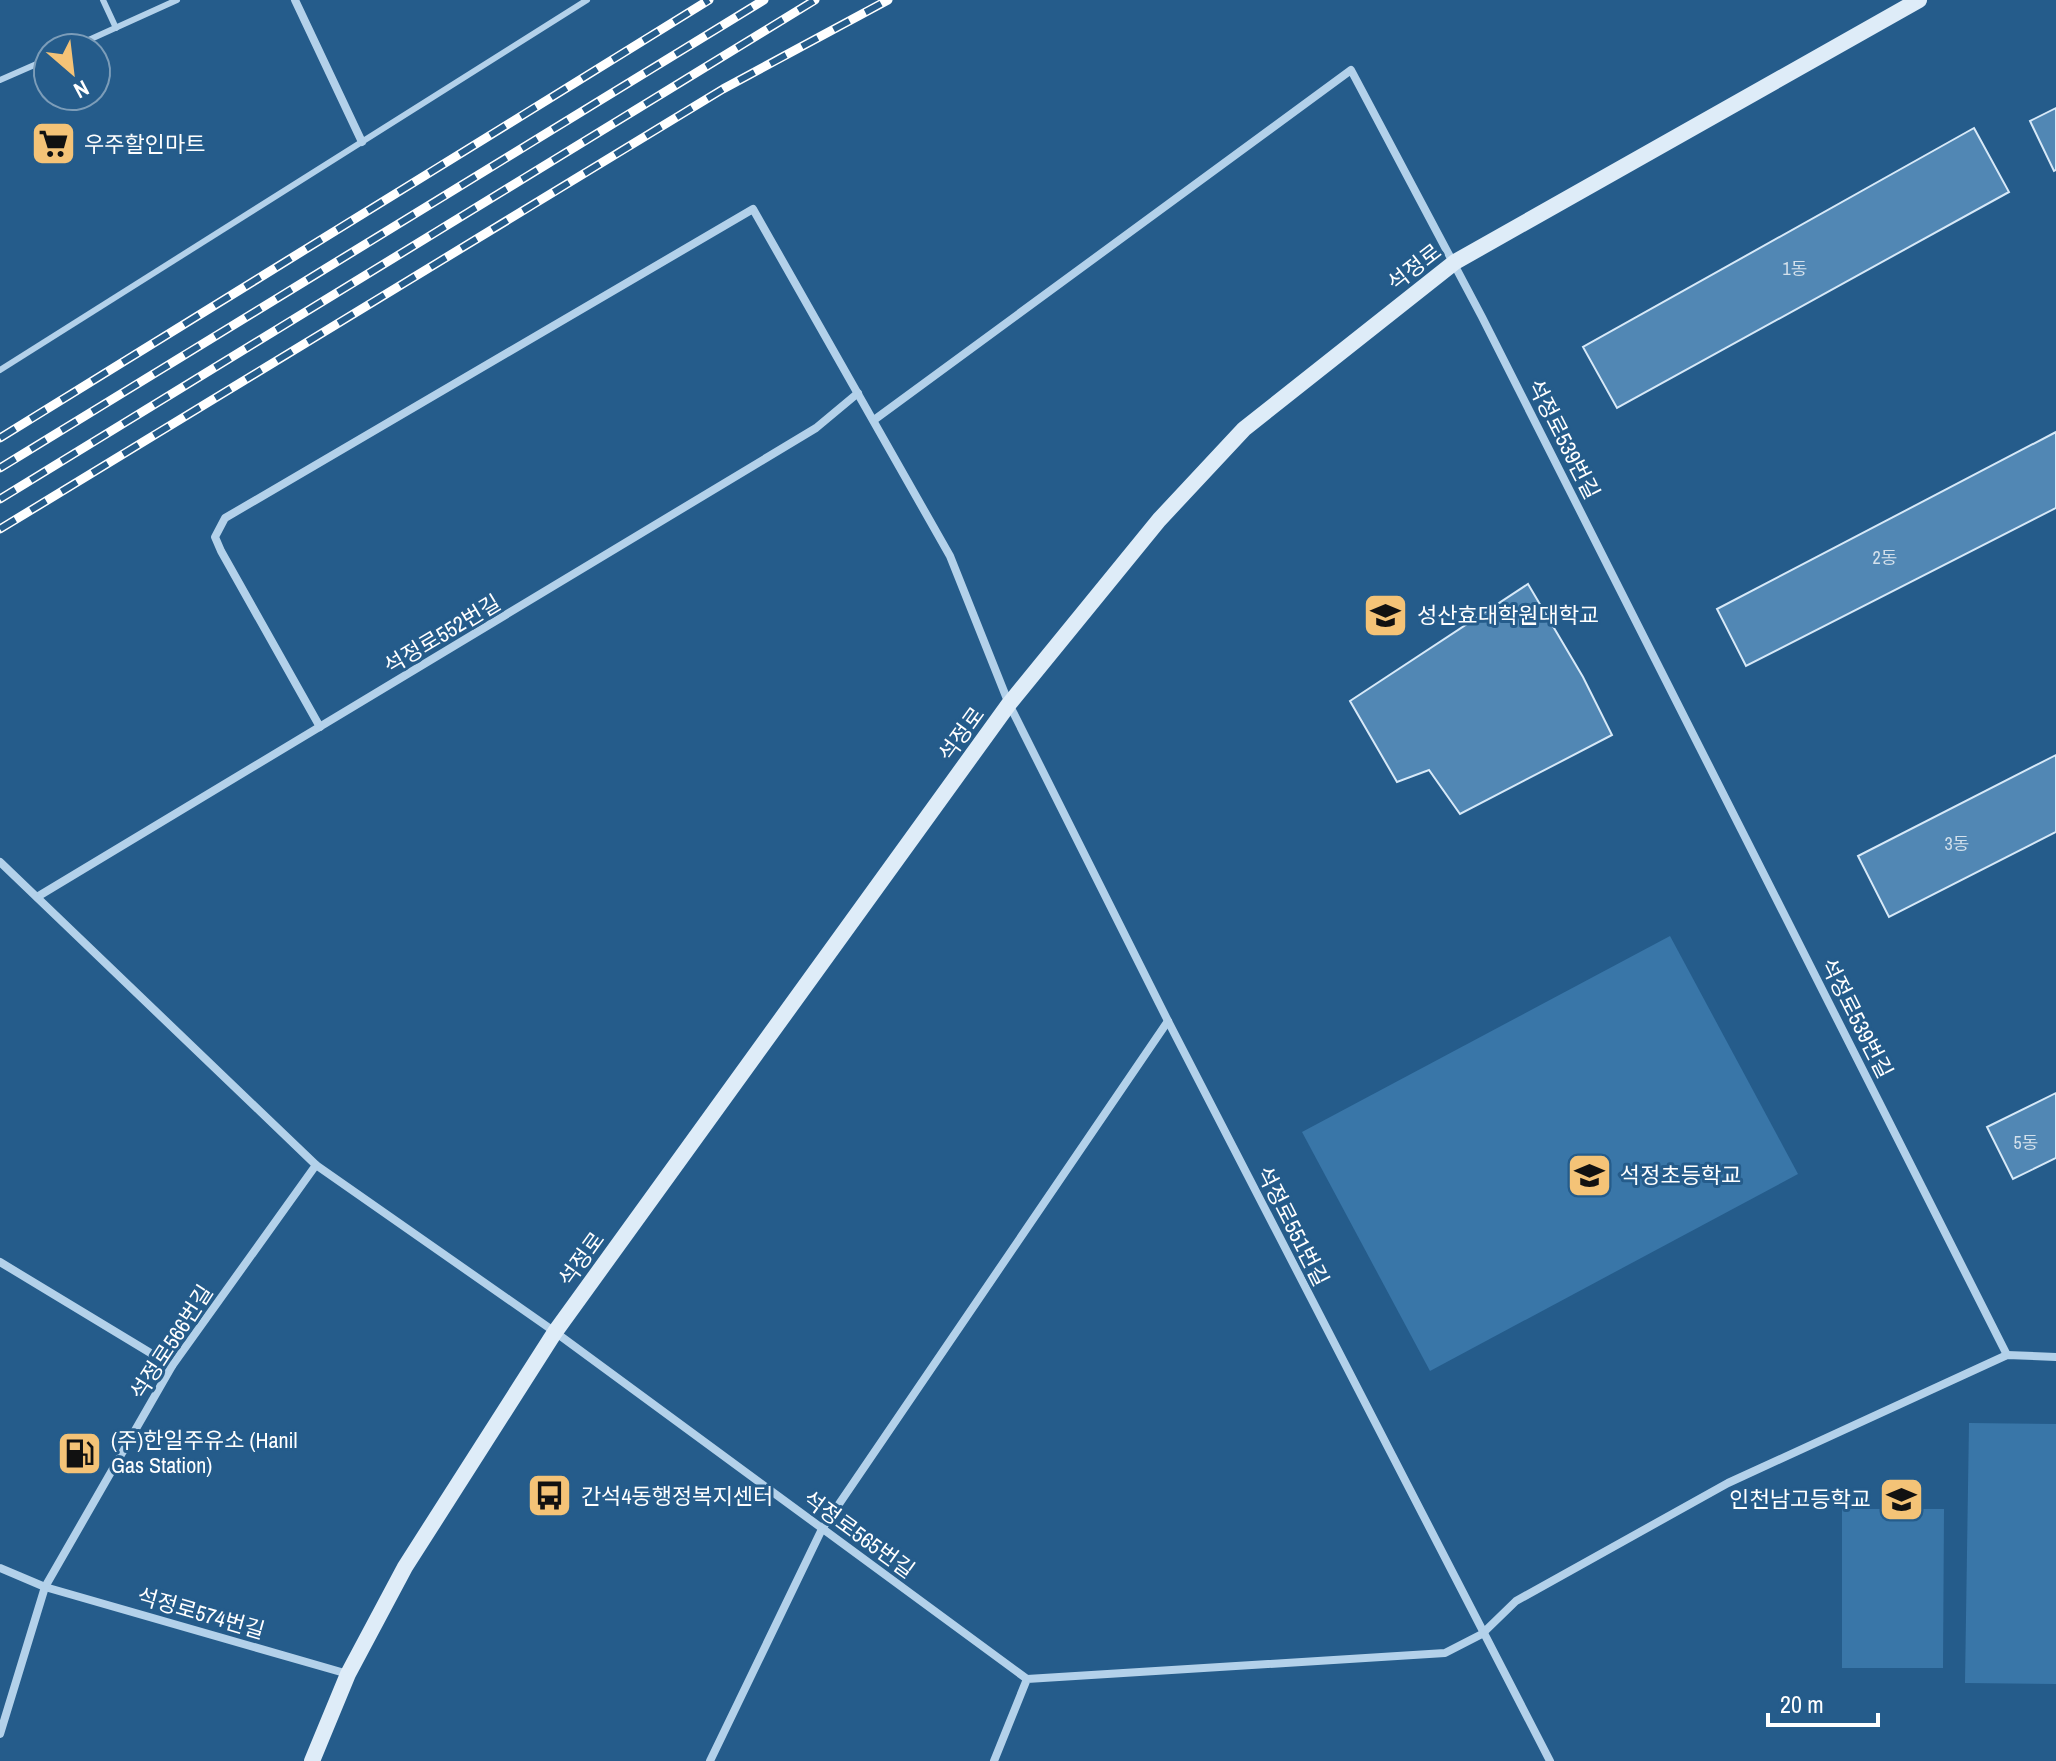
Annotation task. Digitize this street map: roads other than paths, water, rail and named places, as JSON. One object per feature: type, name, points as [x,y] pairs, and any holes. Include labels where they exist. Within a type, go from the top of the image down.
[{"type":"main road","name":"석정로","points":[[312,1761],[348,1674],[405,1567],[555,1332],[1009,704],[1159,520],[1244,429],[1455,262],[1919,0]]},
{"type":"street","points":[[295,0],[362,142]]},
{"type":"street","name":"석정로539번길","points":[[874,420],[1351,70],[1455,262],[2007,1355]]},
{"type":"street","points":[[320,727],[221,551],[215,537],[225,518],[753,209],[950,556],[1009,704]]},
{"type":"street","name":"석정로552번길","points":[[37,897],[816,428],[858,393]]},
{"type":"street","name":"석정로551번길","points":[[1009,704],[1168,1021],[1550,1761]]},
{"type":"street","points":[[0,862],[316,1165],[555,1332]]},
{"type":"street","points":[[710,1761],[822,1529],[1168,1021]]},
{"type":"street","name":"석정로566번길","points":[[45,1587],[172,1366],[316,1165]]},
{"type":"street","points":[[0,1262],[172,1366]]},
{"type":"street","name":"석정로565번길","points":[[555,1332],[1027,1679]]},
{"type":"street","points":[[994,1761],[1027,1679],[1445,1653],[1482,1634],[1516,1601],[1728,1483],[2007,1355],[2056,1357]]},
{"type":"street","name":"석정로574번길","points":[[0,1568],[45,1587],[348,1674]]},
{"type":"street","points":[[0,1734],[45,1587]]},
{"type":"lane","points":[[103,0],[116,28]]},
{"type":"lane","points":[[107,32],[177,0]]},
{"type":"lane","points":[[0,370],[587,0]]},
{"type":"lane","points":[[0,80],[32,66]]},
{"type":"railway","points":[[0,438],[709,0]]},
{"type":"railway","points":[[0,468],[764,0]]},
{"type":"railway","points":[[0,499],[815,0]]},
{"type":"railway","points":[[0,529],[723,89],[888,0]]},
{"type":"place","name":"우주할인마트","points":[[53,144]]},
{"type":"place","name":"성산효대학원대학교","points":[[1386,615]]},
{"type":"place","name":"석정초등학교","points":[[1589,1175]]},
{"type":"place","name":"(주)한일주유소 (Hanil Gas Station)","points":[[80,1453]]},
{"type":"place","name":"간석4동행정복지센터","points":[[550,1496]]},
{"type":"place","name":"인천남고등학교","points":[[1902,1499]]}]
